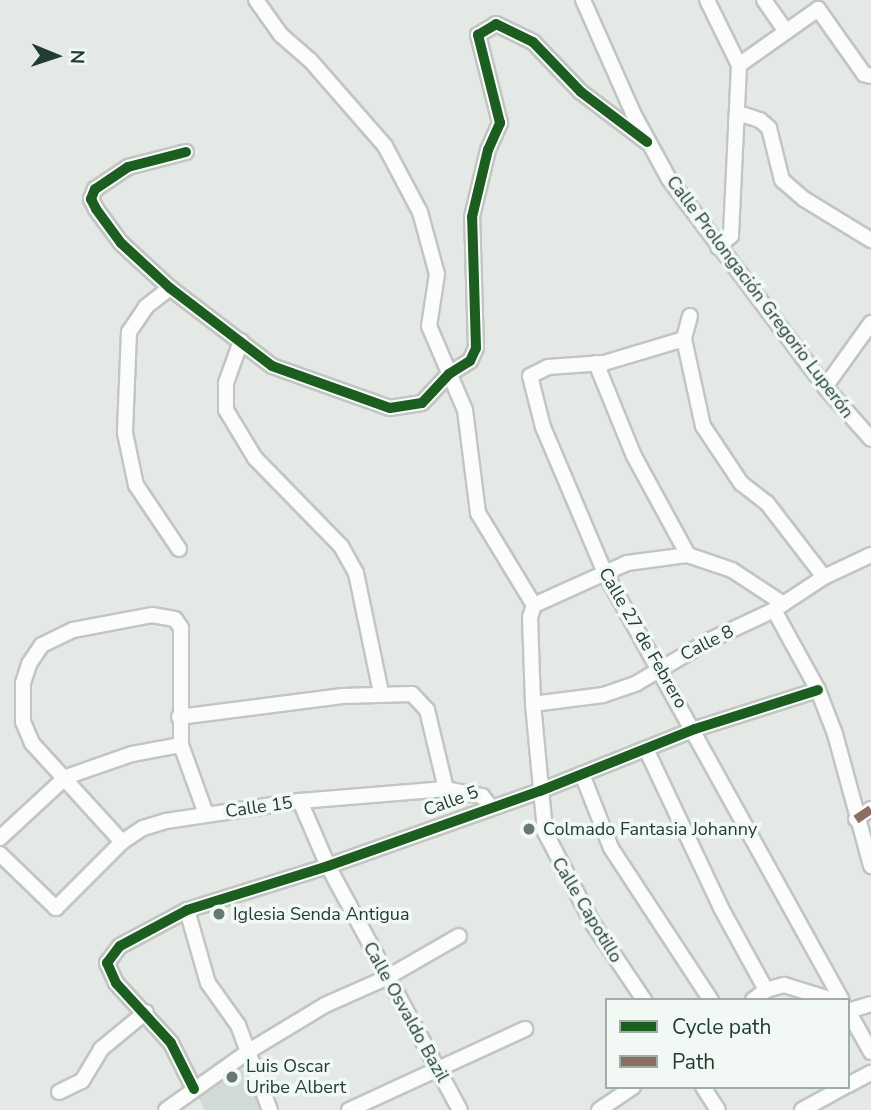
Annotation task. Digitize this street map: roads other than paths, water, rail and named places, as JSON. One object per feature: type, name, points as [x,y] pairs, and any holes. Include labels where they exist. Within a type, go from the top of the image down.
[{"type":"street","points":[[256,0],[281,35],[310,60],[385,146],[420,212],[437,274],[429,326],[465,410],[478,513],[534,605],[627,563],[688,555],[732,570],[778,606],[818,690],[835,734],[856,819],[871,866]]},
{"type":"street","name":"Calle Prolongación Gregorio Luperón","points":[[583,0],[647,142],[718,247],[825,387],[871,439]]},
{"type":"street","points":[[707,0],[739,65],[731,236],[718,247]]},
{"type":"street","points":[[764,0],[786,31]]},
{"type":"street","points":[[739,65],[830,0]]},
{"type":"street","points":[[818,9],[864,74],[871,76]]},
{"type":"street","points":[[186,152],[128,167],[95,189],[91,199],[121,243],[170,288],[272,366],[390,408],[422,403],[449,374],[470,361],[476,348],[472,217],[485,159],[500,123],[478,36],[496,24],[533,42],[581,92],[647,142]]},
{"type":"street","points":[[736,122],[741,114],[760,120],[769,128],[782,180],[804,200],[871,240]]},
{"type":"street","points":[[170,288],[146,307],[129,332],[125,433],[136,485],[179,549]]},
{"type":"street","points":[[690,316],[684,339],[703,426],[719,455],[741,483],[766,503],[824,577]]},
{"type":"street","points":[[825,387],[871,323]]},
{"type":"street","points":[[684,339],[596,363],[635,456],[688,555]]},
{"type":"street","points":[[240,341],[226,383],[226,410],[255,458],[341,546],[356,573],[381,693]]},
{"type":"street","name":"Calle 27 de Febrero","points":[[596,363],[548,367],[530,376],[543,427],[605,573],[695,729],[841,998]]},
{"type":"street","name":"Calle 8","points":[[533,704],[603,695],[637,683],[660,667],[778,606],[824,577],[871,555]]},
{"type":"street","name":"Calle Capotillo","points":[[534,605],[530,617],[533,704],[545,832],[554,857],[643,998]]},
{"type":"street","points":[[122,842],[66,777],[32,743],[23,722],[23,683],[42,645],[73,630],[139,617],[175,619],[181,640],[181,745],[206,814]]},
{"type":"street","name":"Calle 5","points":[[146,1013],[116,982],[107,962],[120,946],[187,910],[328,866],[490,806],[540,791],[695,729],[818,690]]},
{"type":"street","points":[[179,717],[381,693],[412,694],[421,699],[446,789]]},
{"type":"street","points":[[0,838],[66,777],[132,754],[181,745]]},
{"type":"street","points":[[646,749],[721,908],[766,989]]},
{"type":"street","points":[[582,774],[611,848],[710,998]]},
{"type":"street","name":"Calle 15","points":[[0,853],[56,908],[122,842],[143,828],[206,814],[300,801],[446,789],[482,796],[490,806]]},
{"type":"street","name":"Calle Osvaldo Bazil","points":[[300,801],[328,866],[386,978],[460,1110]]},
{"type":"street","points":[[856,819],[871,809]]},
{"type":"street","points":[[187,910],[208,983],[238,1025],[249,1051],[255,1079],[270,1110]]},
{"type":"street","points":[[166,1110],[249,1051],[325,1005],[386,978],[459,936]]},
{"type":"street","points":[[755,998],[766,989],[784,985],[816,991],[829,998]]},
{"type":"street","points":[[850,1010],[871,1004]]},
{"type":"street","points":[[59,1093],[82,1080],[101,1049],[146,1013],[171,1043],[194,1089]]},
{"type":"street","points":[[850,1015],[871,1052]]},
{"type":"street","points":[[349,1110],[525,1029]]},
{"type":"street","points":[[850,1084],[871,1073]]},
{"type":"street","points":[[602,1109],[630,1089]]},
{"type":"street","points":[[704,1089],[718,1110]]},
{"type":"street","points":[[802,1110],[840,1089]]},
{"type":"place","name":"Colmado Fantasia Johanny","points":[[529,829]]},
{"type":"place","name":"Iglesia Senda Antigua","points":[[219,914]]},
{"type":"place","name":"Luis Oscar Uribe Albert","points":[[232,1077]]}]
